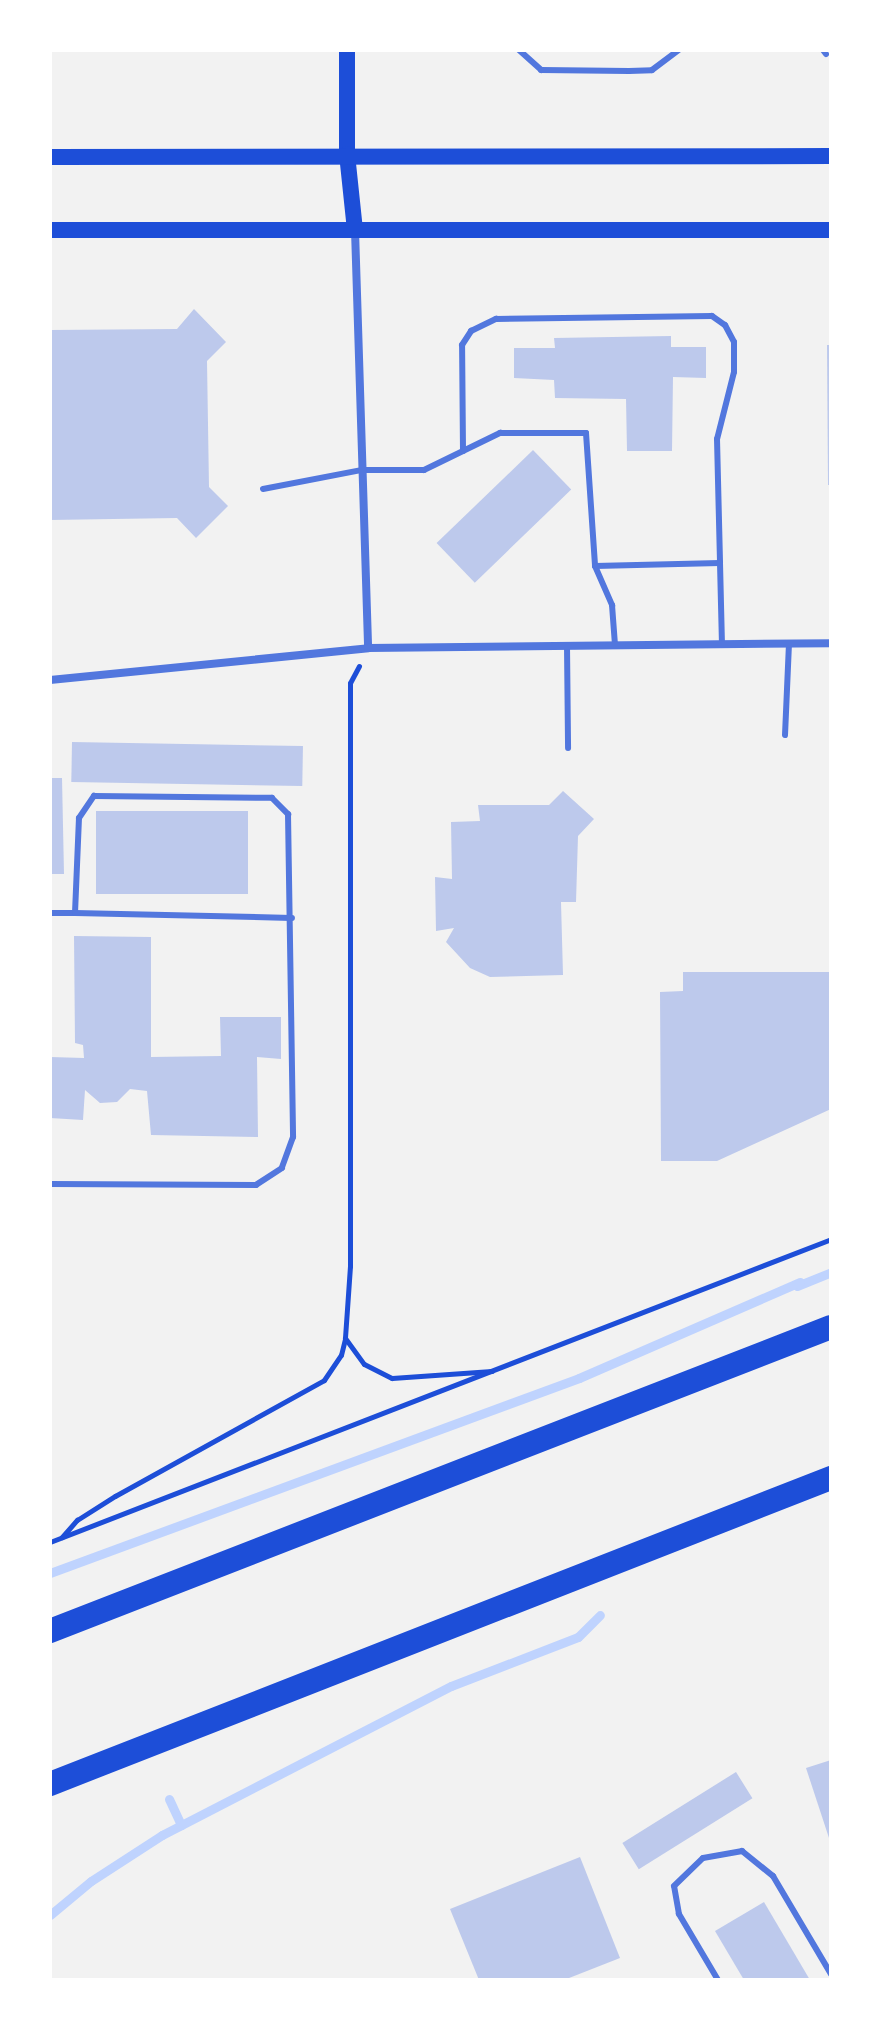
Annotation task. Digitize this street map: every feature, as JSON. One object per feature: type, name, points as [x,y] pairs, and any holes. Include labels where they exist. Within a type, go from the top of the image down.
[{"type":"highway","points":[[50,1631],[831,1327]]},
{"type":"highway","points":[[50,1784],[831,1478]]},
{"type":"main road","points":[[347,50],[347,154],[355,230]]},
{"type":"main road","points":[[50,157],[347,154],[831,156]]},
{"type":"main road","points":[[50,230],[831,230]]},
{"type":"street","points":[[355,230],[368,648]]},
{"type":"street","points":[[50,680],[368,648],[831,643]]},
{"type":"lane","points":[[519,50],[541,70],[629,71],[652,70],[679,50]]},
{"type":"lane","points":[[463,451],[462,345],[471,331],[496,319],[712,316],[725,325],[734,342],[732,384],[717,439],[722,644]]},
{"type":"lane","points":[[263,489],[362,470],[424,470],[500,433],[586,433],[595,566],[612,605],[615,645]]},
{"type":"lane","points":[[595,566],[720,563]]},
{"type":"lane","points":[[785,735],[789,643]]},
{"type":"lane","points":[[567,646],[568,748]]},
{"type":"lane","points":[[50,1184],[256,1185],[282,1168],[293,1137],[288,814],[272,798],[94,796],[79,818],[75,913]]},
{"type":"lane","points":[[50,913],[292,918]]},
{"type":"lane","points":[[718,1980],[679,1914],[674,1886],[703,1858],[742,1851],[773,1876],[831,1974]]},
{"type":"path","points":[[62,1538],[77,1520],[108,1500],[324,1380],[341,1355],[350,1266],[350,683],[368,648]]},
{"type":"path","points":[[50,1542],[831,1239]]},
{"type":"path","points":[[345,1338],[364,1364],[392,1378],[492,1371]]},
{"type":"building","points":[[194,309],[226,342],[207,361],[209,487],[228,506],[196,538],[177,518],[50,520],[50,330],[177,329]]},
{"type":"building","points":[[671,336],[671,347],[706,347],[706,378],[673,377],[672,451],[627,451],[626,399],[555,398],[554,380],[514,378],[514,348],[555,348],[554,338]]},
{"type":"building","points":[[827,345],[831,345],[831,485],[828,485]]},
{"type":"building","points":[[533,450],[571,490],[475,583],[437,543]]},
{"type":"building","points":[[72,742],[303,746],[302,786],[71,782]]},
{"type":"building","points":[[50,778],[62,778],[64,874],[50,874]]},
{"type":"building","points":[[563,791],[594,819],[578,836],[576,902],[561,902],[563,975],[490,977],[470,968],[446,942],[454,928],[436,931],[435,877],[452,879],[451,822],[480,821],[478,805],[549,805]]},
{"type":"building","points":[[96,811],[248,811],[248,894],[96,894]]},
{"type":"building","points":[[74,936],[151,937],[151,1057],[221,1056],[220,1017],[281,1017],[281,1059],[257,1057],[258,1137],[151,1135],[147,1091],[130,1089],[117,1102],[100,1103],[85,1090],[83,1120],[50,1118],[50,1057],[84,1058],[83,1045],[75,1043]]},
{"type":"building","points":[[683,972],[831,972],[831,1109],[717,1161],[661,1161],[660,992],[683,991]]},
{"type":"building","points":[[831,1760],[831,1841],[830,1841],[806,1768]]},
{"type":"building","points":[[736,1772],[752,1798],[639,1869],[622,1843]]},
{"type":"building","points":[[580,1857],[620,1958],[564,1980],[479,1980],[450,1909]]},
{"type":"building","points":[[764,1902],[810,1980],[744,1980],[715,1931]]},
{"type":"waterway","points":[[797,1286],[831,1272]]},
{"type":"waterway","points":[[50,1573],[579,1378],[800,1282]]},
{"type":"waterway","points":[[50,1915],[91,1881],[162,1835],[451,1686],[578,1637],[600,1615]]},
{"type":"waterway","points":[[169,1799],[181,1825]]}]
